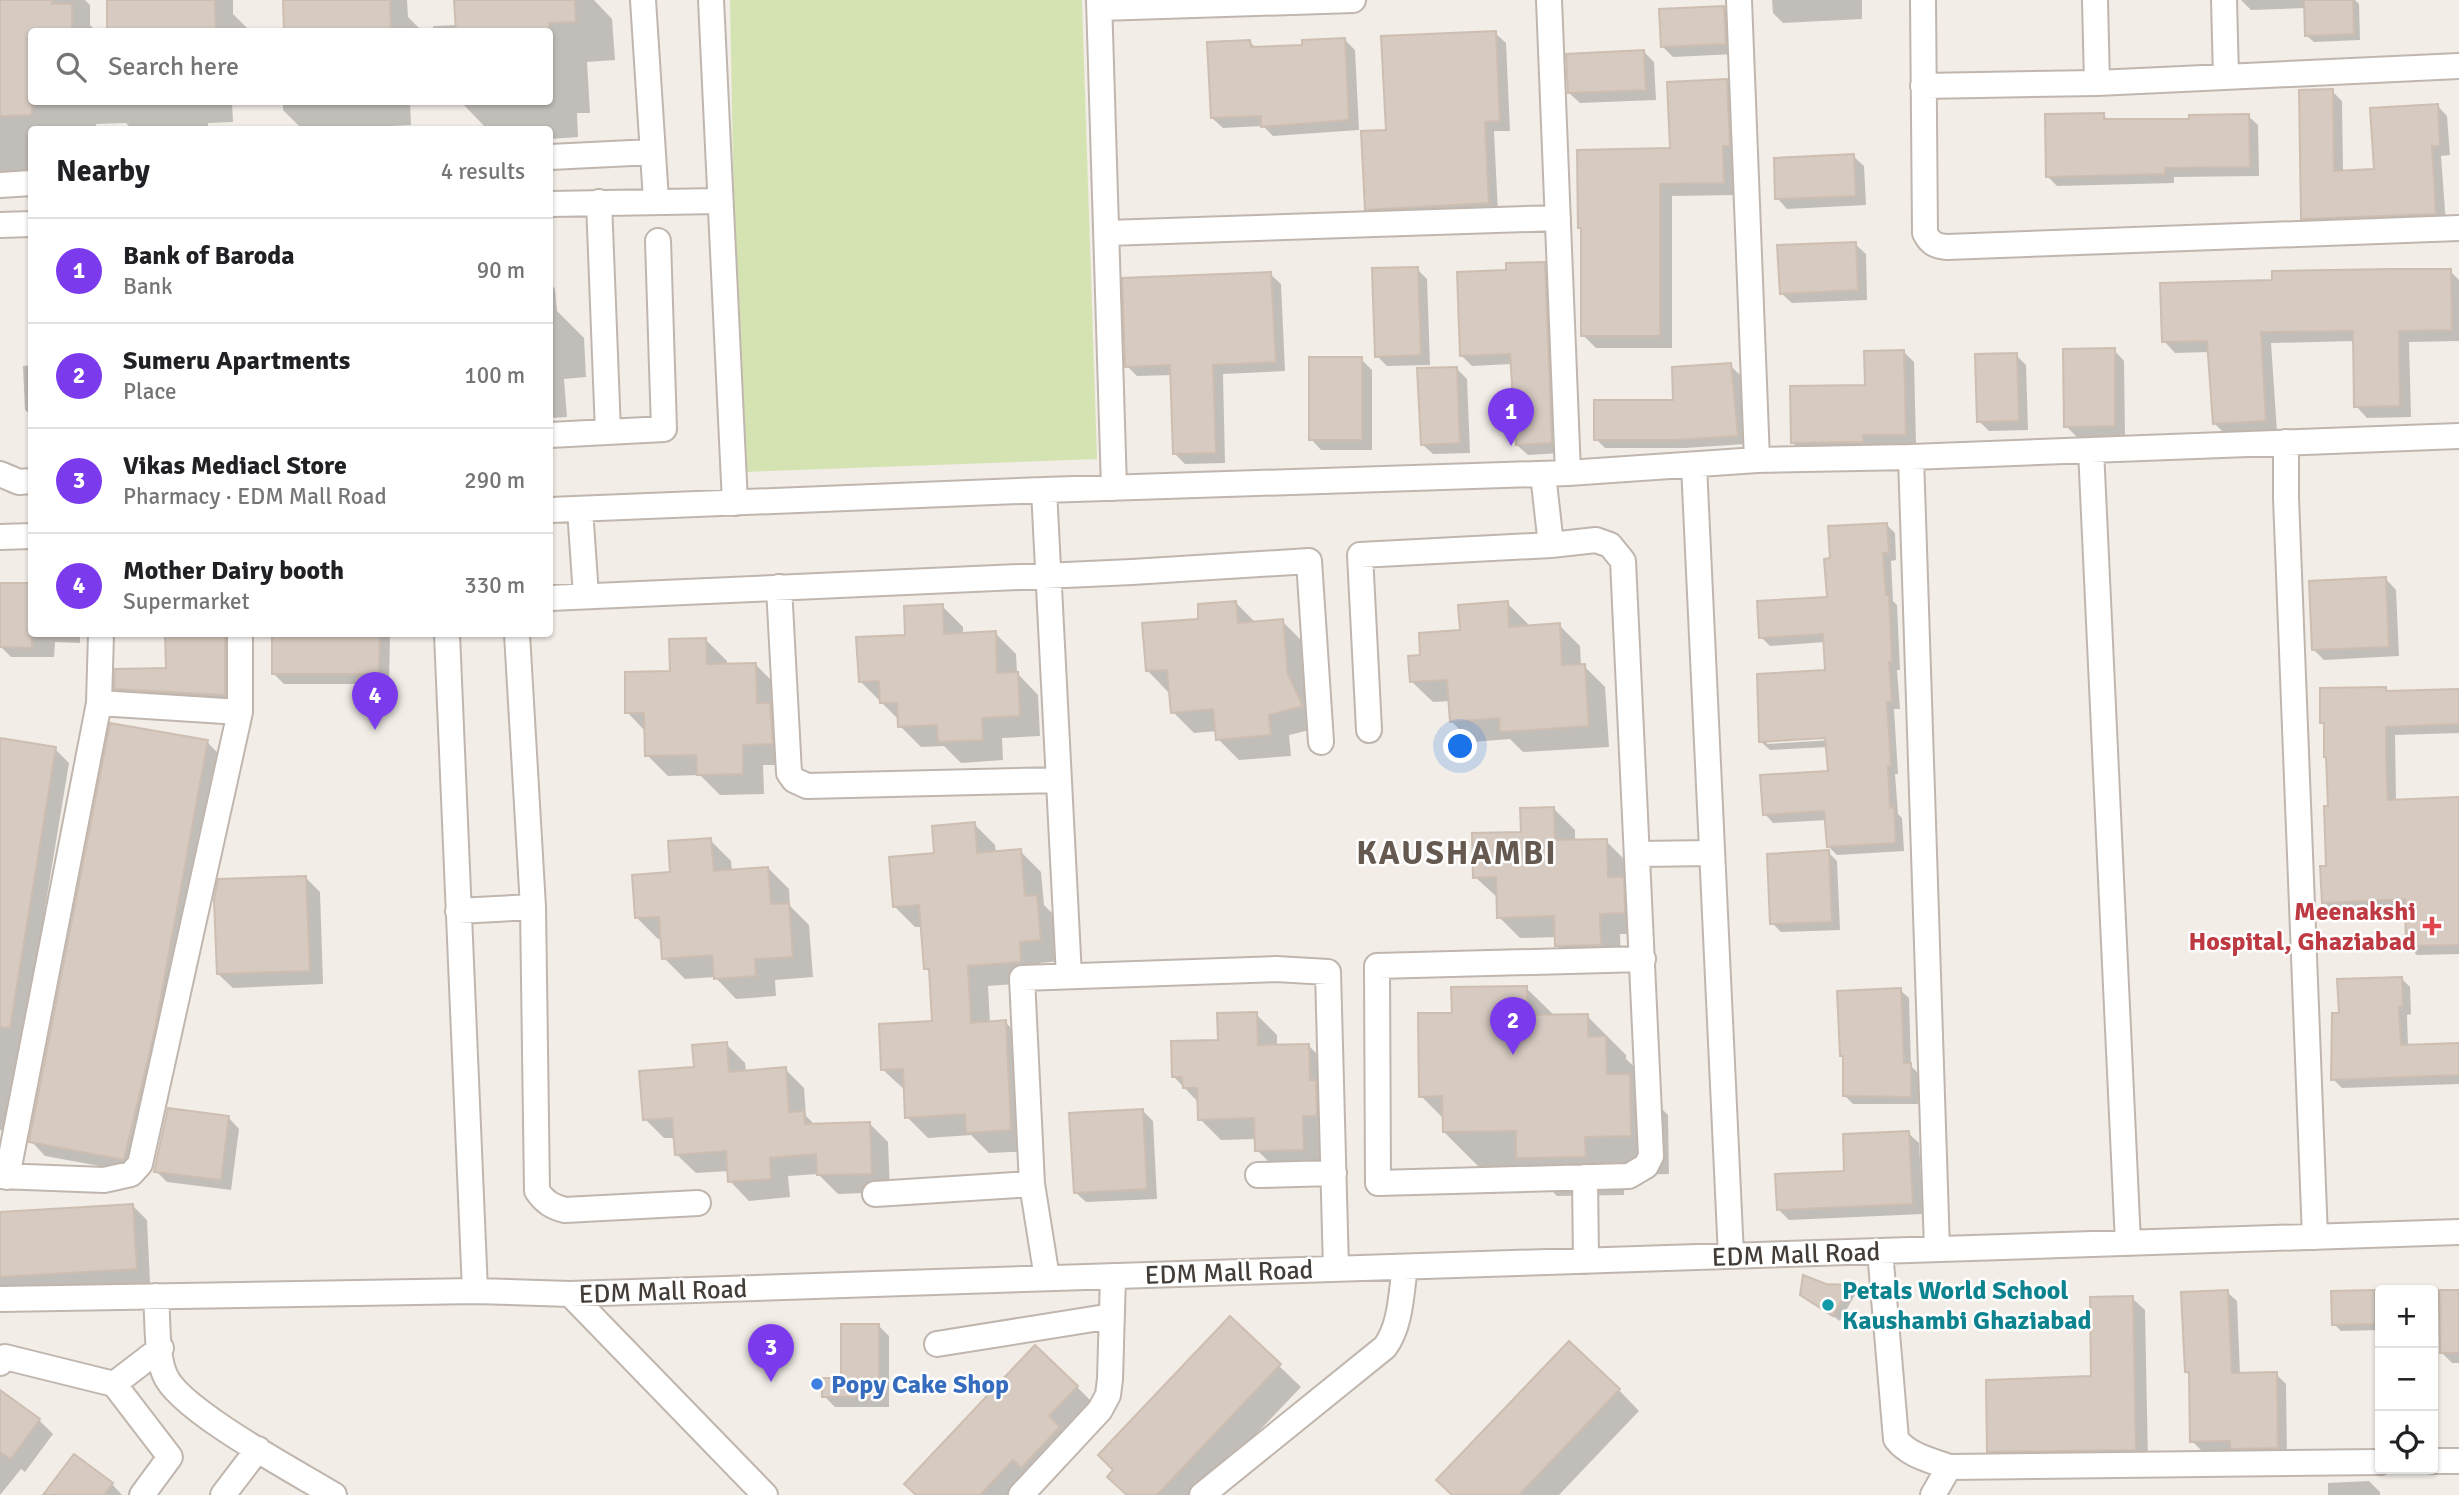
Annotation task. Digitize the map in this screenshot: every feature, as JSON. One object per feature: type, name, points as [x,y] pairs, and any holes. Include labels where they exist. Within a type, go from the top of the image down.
[{"type":"street","points":[[643,0],[656,200]]},
{"type":"street","points":[[711,0],[735,503]]},
{"type":"street","points":[[1114,488],[1099,4],[1353,0]]},
{"type":"street","points":[[1549,0],[1569,473]]},
{"type":"street","points":[[1739,0],[1758,460]]},
{"type":"street","points":[[1923,0],[1925,233],[1929,242],[1938,246],[2459,228]]},
{"type":"street","points":[[2095,0],[2097,83]]},
{"type":"street","points":[[2224,0],[2226,77]]},
{"type":"street","points":[[1923,86],[2097,83],[2459,66]]},
{"type":"street","points":[[553,157],[652,152]]},
{"type":"street","points":[[0,185],[28,183]]},
{"type":"street","points":[[553,204],[719,201]]},
{"type":"street","points":[[598,202],[608,432]]},
{"type":"street","points":[[1107,233],[1558,218]]},
{"type":"street","points":[[0,225],[28,224]]},
{"type":"street","points":[[553,435],[664,429],[658,241]]},
{"type":"street","points":[[553,510],[1569,473],[1758,460],[1911,457],[2459,436]]},
{"type":"street","points":[[2286,442],[2315,1237]]},
{"type":"street","points":[[2091,450],[2128,1243]]},
{"type":"street","points":[[1911,457],[1937,1249]]},
{"type":"street","points":[[1694,465],[1731,1256]]},
{"type":"street","points":[[0,474],[19,482],[28,481]]},
{"type":"street","points":[[1544,474],[1551,545]]},
{"type":"street","points":[[1044,490],[1069,976]]},
{"type":"street","points":[[580,509],[586,596]]},
{"type":"street","points":[[0,537],[28,536]]},
{"type":"street","points":[[1369,730],[1360,555],[1551,545],[1596,540],[1610,545],[1623,562],[1639,855],[1651,1156],[1646,1166],[1629,1176],[1378,1183],[1377,966],[1643,959]]},
{"type":"street","points":[[553,598],[1049,576],[1309,561],[1321,742]]},
{"type":"street","points":[[779,587],[789,773],[794,780],[807,786],[1058,780]]},
{"type":"street","points":[[101,637],[99,704],[3,1176],[104,1180],[131,1174],[140,1164],[240,712],[240,637]]},
{"type":"street","points":[[447,637],[475,1291]]},
{"type":"street","points":[[517,637],[533,906],[537,1191],[554,1207],[565,1210],[698,1203]]},
{"type":"street","points":[[99,704],[240,712]]},
{"type":"street","points":[[1639,855],[1712,853]]},
{"type":"street","points":[[458,911],[533,906]]},
{"type":"street","points":[[1046,1278],[1032,1184],[1023,978],[1069,976],[1276,970],[1328,972],[1336,1269]]},
{"type":"street","points":[[1258,1175],[1334,1173]]},
{"type":"street","points":[[1585,1177],[1586,1261]]},
{"type":"street","points":[[875,1195],[1032,1184]]},
{"type":"street","name":"EDM Mall Road","points":[[0,1299],[475,1291],[570,1294],[2459,1232]]},
{"type":"street","points":[[1880,1251],[1896,1439],[1903,1448],[1912,1453],[1949,1467],[2375,1462]]},
{"type":"street","points":[[1202,1495],[1385,1347],[1396,1326],[1405,1267]]},
{"type":"street","points":[[1021,1495],[1100,1410],[1108,1395],[1113,1276]]},
{"type":"street","points":[[570,1294],[765,1495]]},
{"type":"street","points":[[156,1296],[162,1367],[171,1386],[208,1419],[334,1495]]},
{"type":"street","points":[[937,1344],[1112,1316]]},
{"type":"street","points":[[114,1384],[161,1348]]},
{"type":"street","points":[[0,1363],[5,1357],[114,1384],[170,1457],[142,1495]]},
{"type":"street","points":[[223,1495],[258,1449]]},
{"type":"street","points":[[2438,1461],[2459,1461]]},
{"type":"street","points":[[1933,1495],[1949,1467]]},
{"type":"green space","points":[[730,0],[1082,0],[1097,459],[743,472]]},
{"type":"building","points":[[0,0],[52,0],[52,4],[72,4],[72,28],[28,28],[28,105],[32,105],[32,115],[0,116]]},
{"type":"building","points":[[107,0],[215,0],[216,28],[107,28]]},
{"type":"building","points":[[283,0],[390,0],[391,28],[284,28]]},
{"type":"building","points":[[454,0],[575,0],[576,22],[549,23],[549,28],[456,28]]},
{"type":"building","points":[[2304,0],[2353,0],[2354,34],[2305,36]]},
{"type":"building","points":[[1724,6],[1726,44],[1661,47],[1659,9]]},
{"type":"building","points":[[1496,31],[1500,121],[1485,122],[1489,203],[1365,210],[1361,131],[1386,130],[1381,36]]},
{"type":"building","points":[[1345,38],[1349,120],[1261,127],[1261,116],[1211,118],[1207,42],[1250,40],[1251,47],[1302,45],[1302,40]]},
{"type":"building","points":[[1644,50],[1646,90],[1568,93],[1566,54]]},
{"type":"building","points":[[1727,79],[1730,146],[1723,146],[1724,183],[1660,184],[1660,336],[1581,336],[1581,228],[1578,228],[1577,150],[1670,148],[1667,82]]},
{"type":"building","points":[[2333,89],[2334,171],[2374,169],[2370,108],[2438,104],[2440,146],[2432,146],[2436,214],[2301,219],[2299,90]]},
{"type":"building","points":[[2104,113],[2104,119],[2189,119],[2189,115],[2249,114],[2250,167],[2165,168],[2165,174],[2046,177],[2045,114]]},
{"type":"building","points":[[1854,154],[1856,196],[1775,199],[1774,158]]},
{"type":"building","points":[[1856,242],[1858,290],[1780,294],[1777,245]]},
{"type":"building","points":[[1545,262],[1552,443],[1516,445],[1510,354],[1460,356],[1457,272],[1506,270],[1506,263]]},
{"type":"building","points":[[1418,267],[1421,355],[1375,357],[1372,268]]},
{"type":"building","points":[[2451,269],[2452,330],[2399,331],[2400,406],[2354,407],[2353,331],[2261,332],[2266,421],[2213,424],[2207,341],[2162,342],[2160,283],[2272,280],[2272,271]]},
{"type":"building","points":[[1271,272],[1276,362],[1213,365],[1216,453],[1173,454],[1170,365],[1125,367],[1122,278]]},
{"type":"building","points":[[2115,348],[2115,426],[2064,427],[2063,349]]},
{"type":"building","points":[[1904,350],[1906,435],[1863,435],[1863,442],[1791,443],[1790,386],[1865,385],[1864,351]]},
{"type":"building","points":[[2017,353],[2019,421],[1977,422],[1975,354]]},
{"type":"building","points":[[1309,357],[1362,357],[1362,440],[1309,440]]},
{"type":"building","points":[[1731,363],[1738,436],[1675,440],[1594,440],[1594,400],[1673,400],[1672,367]]},
{"type":"building","points":[[1457,367],[1460,443],[1421,445],[1417,368]]},
{"type":"building","points":[[1887,523],[1889,553],[1883,553],[1886,595],[1889,595],[1892,662],[1889,662],[1892,701],[1887,702],[1891,766],[1888,766],[1890,808],[1894,807],[1896,843],[1827,847],[1824,811],[1763,815],[1760,775],[1828,771],[1825,738],[1759,742],[1757,674],[1825,670],[1823,634],[1759,638],[1757,601],[1827,597],[1824,559],[1830,558],[1828,526]]},
{"type":"building","points":[[2386,577],[2389,647],[2312,650],[2309,581]]},
{"type":"building","points":[[0,583],[28,583],[28,637],[32,637],[32,648],[0,647]]},
{"type":"building","points":[[1236,601],[1238,623],[1283,619],[1288,674],[1303,706],[1269,715],[1271,735],[1216,740],[1213,709],[1171,713],[1167,670],[1146,671],[1142,623],[1198,619],[1198,604]]},
{"type":"building","points":[[1508,601],[1509,627],[1560,623],[1562,665],[1585,664],[1589,726],[1500,732],[1499,718],[1450,722],[1447,680],[1410,682],[1408,656],[1420,655],[1419,633],[1460,630],[1458,605]]},
{"type":"building","points":[[943,604],[944,634],[996,631],[997,673],[1018,672],[1020,716],[982,718],[983,740],[938,742],[937,725],[898,727],[897,703],[880,703],[879,681],[859,682],[856,637],[905,635],[904,606]]},
{"type":"building","points":[[165,637],[225,637],[225,695],[114,689],[115,669],[166,668]]},
{"type":"building","points":[[272,637],[380,637],[379,674],[272,674]]},
{"type":"building","points":[[706,638],[707,664],[756,663],[757,703],[770,703],[773,744],[743,745],[743,774],[697,775],[696,755],[645,756],[644,713],[625,713],[625,672],[670,671],[669,639]]},
{"type":"building","points":[[2386,687],[2386,691],[2459,689],[2459,724],[2386,727],[2386,756],[2388,800],[2459,797],[2459,945],[2406,946],[2405,899],[2322,903],[2320,866],[2326,866],[2324,806],[2328,806],[2324,723],[2320,723],[2320,688]]},
{"type":"building","points":[[110,723],[208,740],[155,1029],[124,1160],[29,1142]]},
{"type":"building","points":[[0,738],[56,747],[10,1028],[0,1027]]},
{"type":"building","points":[[1554,807],[1555,840],[1607,839],[1608,877],[1624,877],[1625,913],[1600,914],[1601,945],[1555,946],[1554,916],[1497,918],[1496,877],[1473,878],[1472,833],[1521,832],[1520,808]]},
{"type":"building","points":[[975,822],[977,853],[1021,849],[1025,896],[1037,895],[1041,940],[1020,942],[1021,962],[968,966],[971,1023],[1006,1020],[1011,1130],[966,1133],[965,1114],[905,1118],[903,1069],[881,1070],[879,1024],[932,1021],[929,969],[924,969],[919,905],[893,907],[889,857],[934,853],[932,826]]},
{"type":"building","points":[[711,838],[714,871],[768,867],[771,904],[789,903],[793,957],[755,959],[756,976],[714,979],[712,955],[662,959],[659,917],[635,918],[632,875],[670,872],[668,841]]},
{"type":"building","points":[[1829,850],[1832,922],[1770,924],[1767,854]]},
{"type":"building","points":[[306,876],[310,971],[217,974],[214,900],[218,879]]},
{"type":"building","points":[[2402,977],[2403,1006],[2399,1007],[2401,1045],[2459,1043],[2459,1075],[2331,1080],[2332,1013],[2339,1013],[2337,979]]},
{"type":"building","points":[[1527,986],[1527,1015],[1588,1014],[1588,1037],[1606,1036],[1607,1074],[1630,1074],[1631,1136],[1585,1137],[1586,1157],[1516,1158],[1516,1131],[1443,1132],[1442,1096],[1419,1097],[1418,1013],[1452,1013],[1451,987]]},
{"type":"building","points":[[1901,988],[1904,1063],[1911,1063],[1911,1097],[1843,1096],[1843,1056],[1840,1056],[1837,991]]},
{"type":"building","points":[[1257,1012],[1258,1045],[1309,1044],[1310,1080],[1316,1080],[1317,1116],[1303,1116],[1304,1150],[1255,1151],[1254,1118],[1198,1120],[1197,1088],[1183,1088],[1182,1077],[1172,1077],[1171,1041],[1218,1040],[1217,1013]]},
{"type":"building","points":[[727,1042],[729,1072],[786,1067],[789,1112],[804,1111],[805,1124],[870,1122],[872,1174],[817,1175],[816,1154],[770,1158],[771,1179],[728,1182],[726,1151],[675,1155],[672,1118],[643,1120],[639,1071],[694,1067],[692,1045]]},
{"type":"building","points":[[168,1108],[229,1116],[221,1180],[154,1172]]},
{"type":"building","points":[[1143,1109],[1147,1189],[1074,1193],[1069,1113]]},
{"type":"building","points":[[1909,1131],[1913,1204],[1777,1210],[1775,1174],[1844,1171],[1843,1134]]},
{"type":"building","points":[[133,1204],[137,1269],[0,1277],[0,1212]]},
{"type":"building","name":"Petals World School Kaushambi Ghaziabad","points":[[1803,1275],[1826,1284],[1850,1285],[1833,1316],[1800,1295]]},
{"type":"building","points":[[2228,1290],[2232,1373],[2277,1372],[2278,1448],[2230,1449],[2230,1441],[2190,1442],[2189,1372],[2185,1372],[2181,1292]]},
{"type":"building","points":[[2375,1290],[2375,1324],[2332,1325],[2331,1291]]},
{"type":"building","points":[[2439,1290],[2459,1290],[2459,1353],[2440,1353]]},
{"type":"building","points":[[2133,1296],[2136,1450],[1987,1452],[1986,1380],[2091,1376],[2090,1297]]},
{"type":"building","points":[[1230,1316],[1281,1364],[1157,1495],[1127,1495],[1107,1477],[1113,1470],[1098,1455]]},
{"type":"building","points":[[841,1324],[879,1324],[879,1397],[822,1397],[822,1378],[841,1378]]},
{"type":"building","points":[[1569,1341],[1620,1389],[1519,1495],[1452,1495],[1436,1480]]},
{"type":"building","points":[[1035,1345],[1078,1386],[1049,1416],[1060,1427],[1021,1468],[1013,1460],[980,1495],[916,1495],[904,1484]]},
{"type":"building","points":[[0,1390],[40,1419],[11,1459],[0,1452]]},
{"type":"building","points":[[74,1454],[113,1483],[104,1495],[43,1495]]},
{"type":"place","name":"Bank of Baroda","points":[[1511,446]]},
{"type":"place","name":"Mother Dairy booth","points":[[375,730]]},
{"type":"place","name":"Meenakshi Hospital, Ghaziabad","points":[[2432,926]]},
{"type":"place","name":"Sumeru Apartments","points":[[1513,1055]]},
{"type":"place","name":"Petals World School Kaushambi Ghaziabad","points":[[1828,1305]]},
{"type":"place","name":"Vikas Mediacl Store","points":[[771,1382]]},
{"type":"place","name":"Popy Cake Shop","points":[[817,1384]]},
{"type":"district","name":"KAUSHAMBI","points":[[1457,852]]}]
